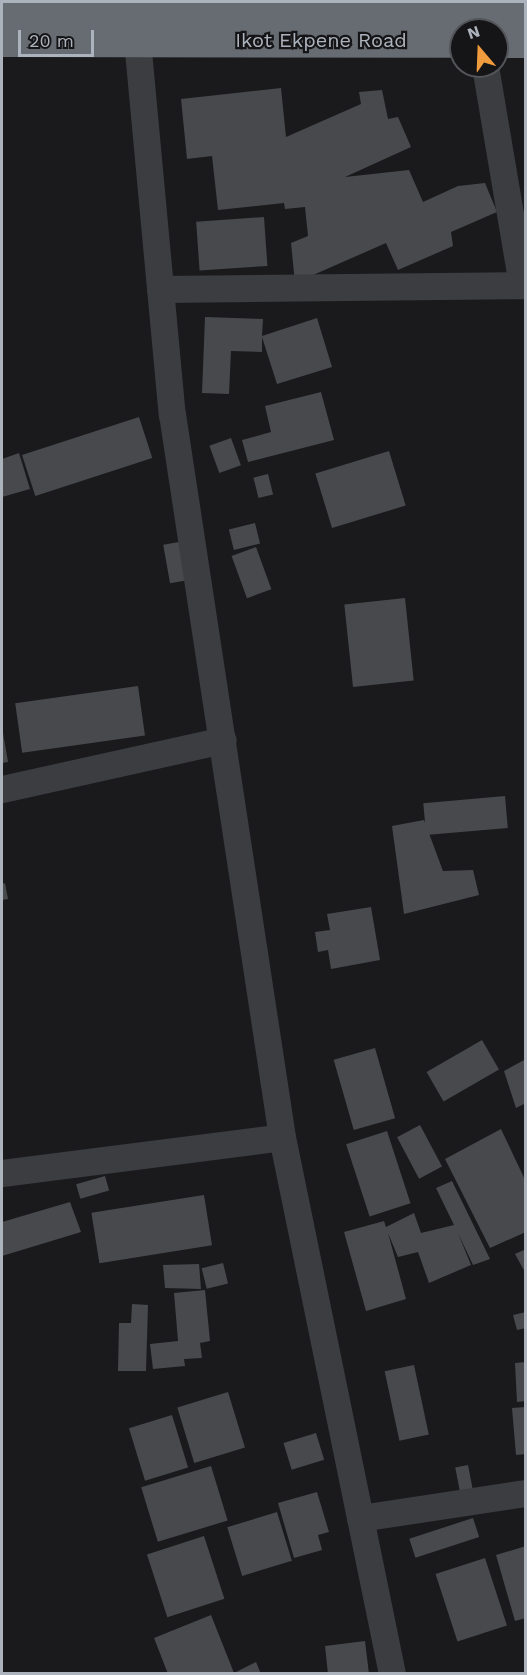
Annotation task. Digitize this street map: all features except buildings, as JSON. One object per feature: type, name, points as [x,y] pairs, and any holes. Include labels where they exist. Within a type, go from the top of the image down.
[{"type":"highway","name":"Ikot Ekpene Road","points":[[2,10],[449,21]]},
{"type":"highway","name":"Ikot Ekpene Road","points":[[491,18],[525,11]]},
{"type":"highway","name":"Ikot Ekpene Road","points":[[2,40],[137,40],[283,18],[449,39]]},
{"type":"highway","points":[[509,41],[525,41]]},
{"type":"street","points":[[137,40],[172,414],[282,1137],[392,1674]]},
{"type":"street","points":[[160,289],[524,285],[487,78]]},
{"type":"street","points":[[2,789],[223,740]]},
{"type":"street","points":[[2,1173],[282,1137]]},
{"type":"street","points":[[360,1518],[525,1493]]}]
